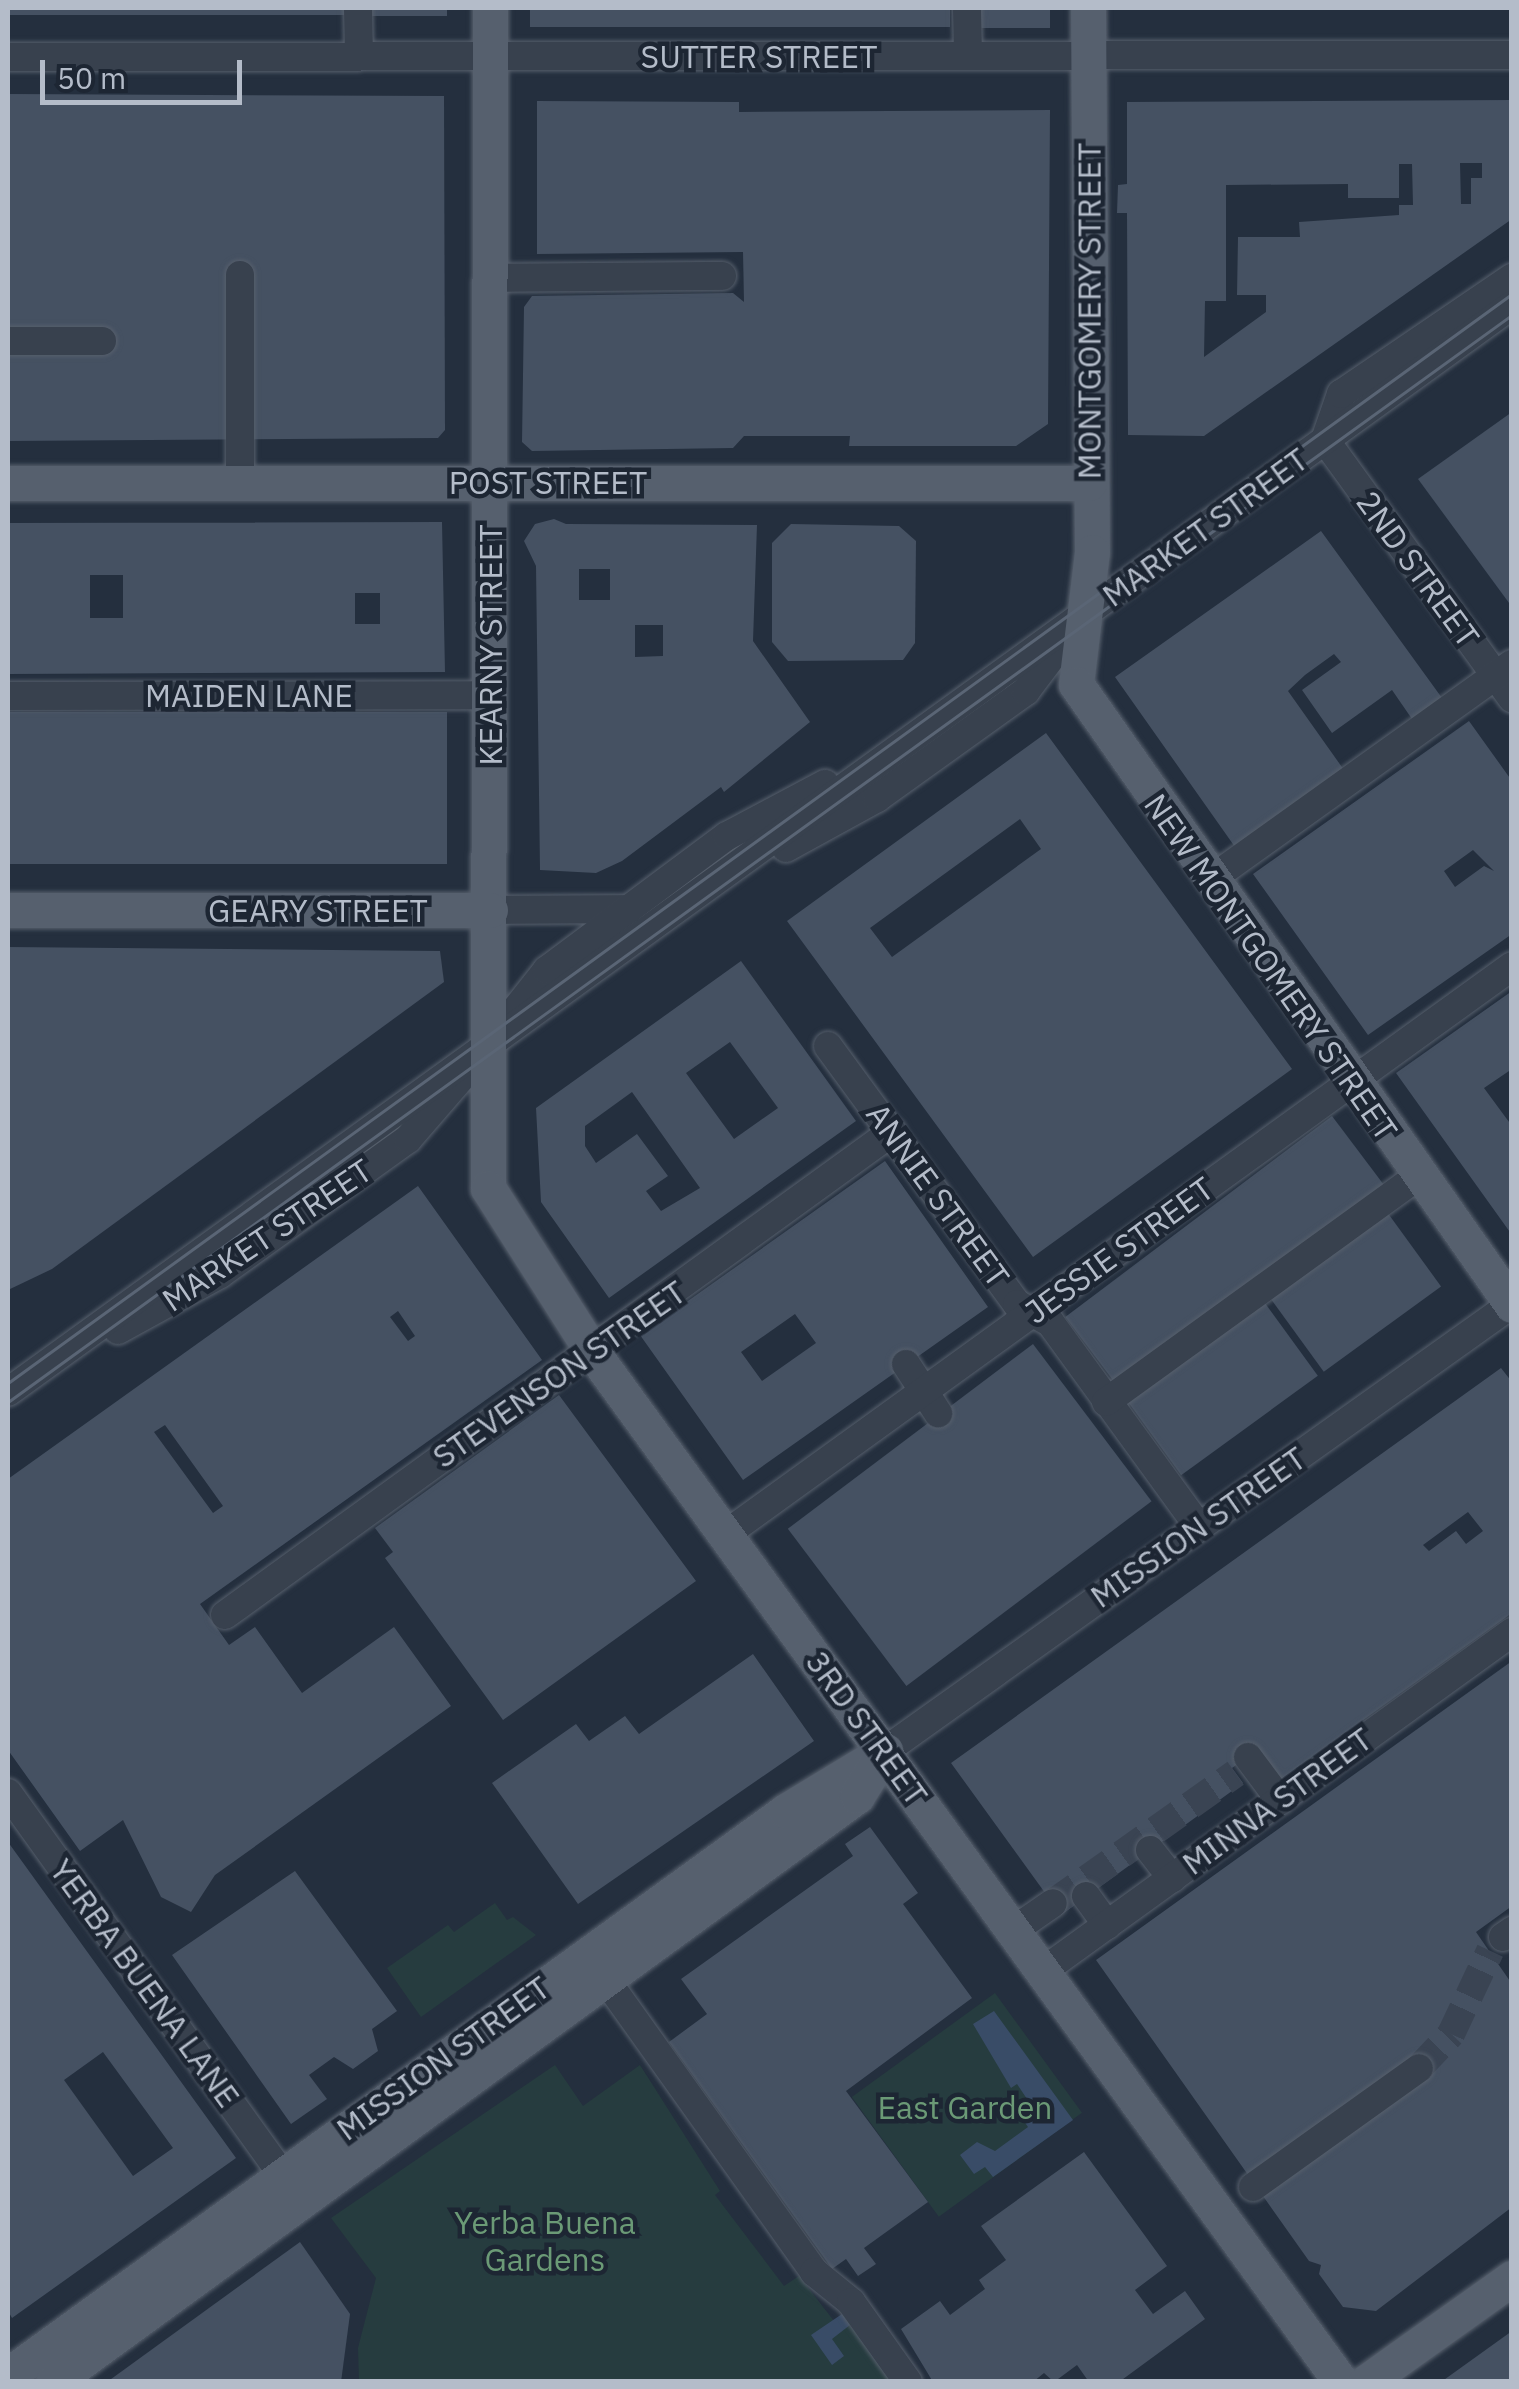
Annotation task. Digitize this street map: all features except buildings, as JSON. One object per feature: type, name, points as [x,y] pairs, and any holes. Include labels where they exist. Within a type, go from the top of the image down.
[{"type":"main road","name":"KEARNY STREET","points":[[490,8],[491,1042]]},
{"type":"main road","name":"MONTGOMERY STREET","points":[[1084,614],[1092,552],[1088,8]]},
{"type":"main road","name":"POST STREET","points":[[8,483],[1089,484]]},
{"type":"main road","name":"NEW MONTGOMERY STREET","points":[[1084,614],[1076,684],[1511,1305]]},
{"type":"main road","name":"GEARY STREET","points":[[8,910],[490,910]]},
{"type":"main road","name":"3RD STREET","points":[[491,1042],[488,1188],[593,1353],[1341,2382]]},
{"type":"main road","name":"MISSION STREET","points":[[53,2382],[856,1796],[885,1751]]},
{"type":"main road","name":"MISSION STREET","points":[[8,2374],[800,1801],[885,1751]]},
{"type":"main road","points":[[1366,2382],[1512,2278]]},
{"type":"street","points":[[358,8],[359,56]]},
{"type":"street","points":[[967,8],[968,56]]},
{"type":"street","name":"SUTTER STREET","points":[[8,57],[1512,55]]},
{"type":"street","points":[[240,274],[240,482]]},
{"type":"street","points":[[490,278],[722,276]]},
{"type":"street","name":"MARKET STREET","points":[[1326,440],[1342,394],[1512,278]]},
{"type":"street","name":"MARKET STREET","points":[[9,1389],[1512,305]]},
{"type":"street","points":[[8,341],[102,341]]},
{"type":"street","name":"2ND STREET","points":[[1326,440],[1506,679]]},
{"type":"street","name":"MARKET STREET","points":[[676,909],[877,798],[1026,691],[1084,614]]},
{"type":"street","points":[[1210,880],[1506,679]]},
{"type":"street","name":"MAIDEN LANE","points":[[8,696],[490,695]]},
{"type":"street","name":"MARKET STREET","points":[[491,1042],[547,970],[727,836],[926,729]]},
{"type":"street","name":"GEARY STREET","points":[[490,910],[630,909]]},
{"type":"street","name":"JESSIE STREET","points":[[726,1534],[930,1403],[1032,1312],[1512,966]]},
{"type":"street","name":"ANNIE STREET","points":[[828,1046],[1017,1304],[1050,1322],[1199,1527]]},
{"type":"street","name":"STEVENSON STREET","points":[[225,1615],[798,1212],[892,1132]]},
{"type":"street","points":[[1106,1402],[1418,1176]]},
{"type":"street","name":"MISSION STREET","points":[[885,1751],[1511,1305]]},
{"type":"street","points":[[906,1364],[930,1403]]},
{"type":"street","name":"MINNA STREET","points":[[1044,1971],[1280,1800],[1454,1687],[1512,1632]]},
{"type":"street","points":[[1245,1764],[1280,1800]]},
{"type":"street","name":"YERBA BUENA LANE","points":[[8,1793],[282,2174]]},
{"type":"street","points":[[1150,1850],[1172,1878]]},
{"type":"street","points":[[1086,1896],[1107,1925]]},
{"type":"street","points":[[1014,1930],[1053,1904]]},
{"type":"street","points":[[606,1980],[814,2272],[851,2302],[908,2382]]},
{"type":"street","points":[[1253,2187],[1419,2068]]},
{"type":"green space","points":[[495,1903],[507,1920],[513,1917],[536,1935],[421,2017],[387,1968],[448,1925],[454,1932]]},
{"type":"green space","name":"East Garden","points":[[995,1993],[1082,2113],[939,2217],[852,2097]]},
{"type":"green space","name":"Yerba Buena Gardens","points":[[555,2065],[583,2106],[640,2065],[720,2191],[715,2195],[784,2286],[799,2276],[834,2321],[847,2311],[892,2381],[359,2381],[358,2348],[376,2278],[331,2218]]},
{"type":"water","points":[[994,2011],[1073,2120],[993,2177],[985,2167],[974,2174],[960,2155],[977,2142],[995,2151],[1028,2127],[1019,2114],[1031,2105],[1017,2084],[1011,2088],[973,2024]]},
{"type":"water","points":[[842,2314],[850,2325],[832,2339],[844,2356],[832,2365],[811,2335]]},
{"type":"tunnel","points":[[1053,1903],[1236,1773]]},
{"type":"tunnel","points":[[1419,2068],[1451,2034],[1490,1951]]},
{"type":"tram line","points":[[8,1383],[1512,294]]},
{"type":"tram line","points":[[8,1402],[1512,315]]}]
